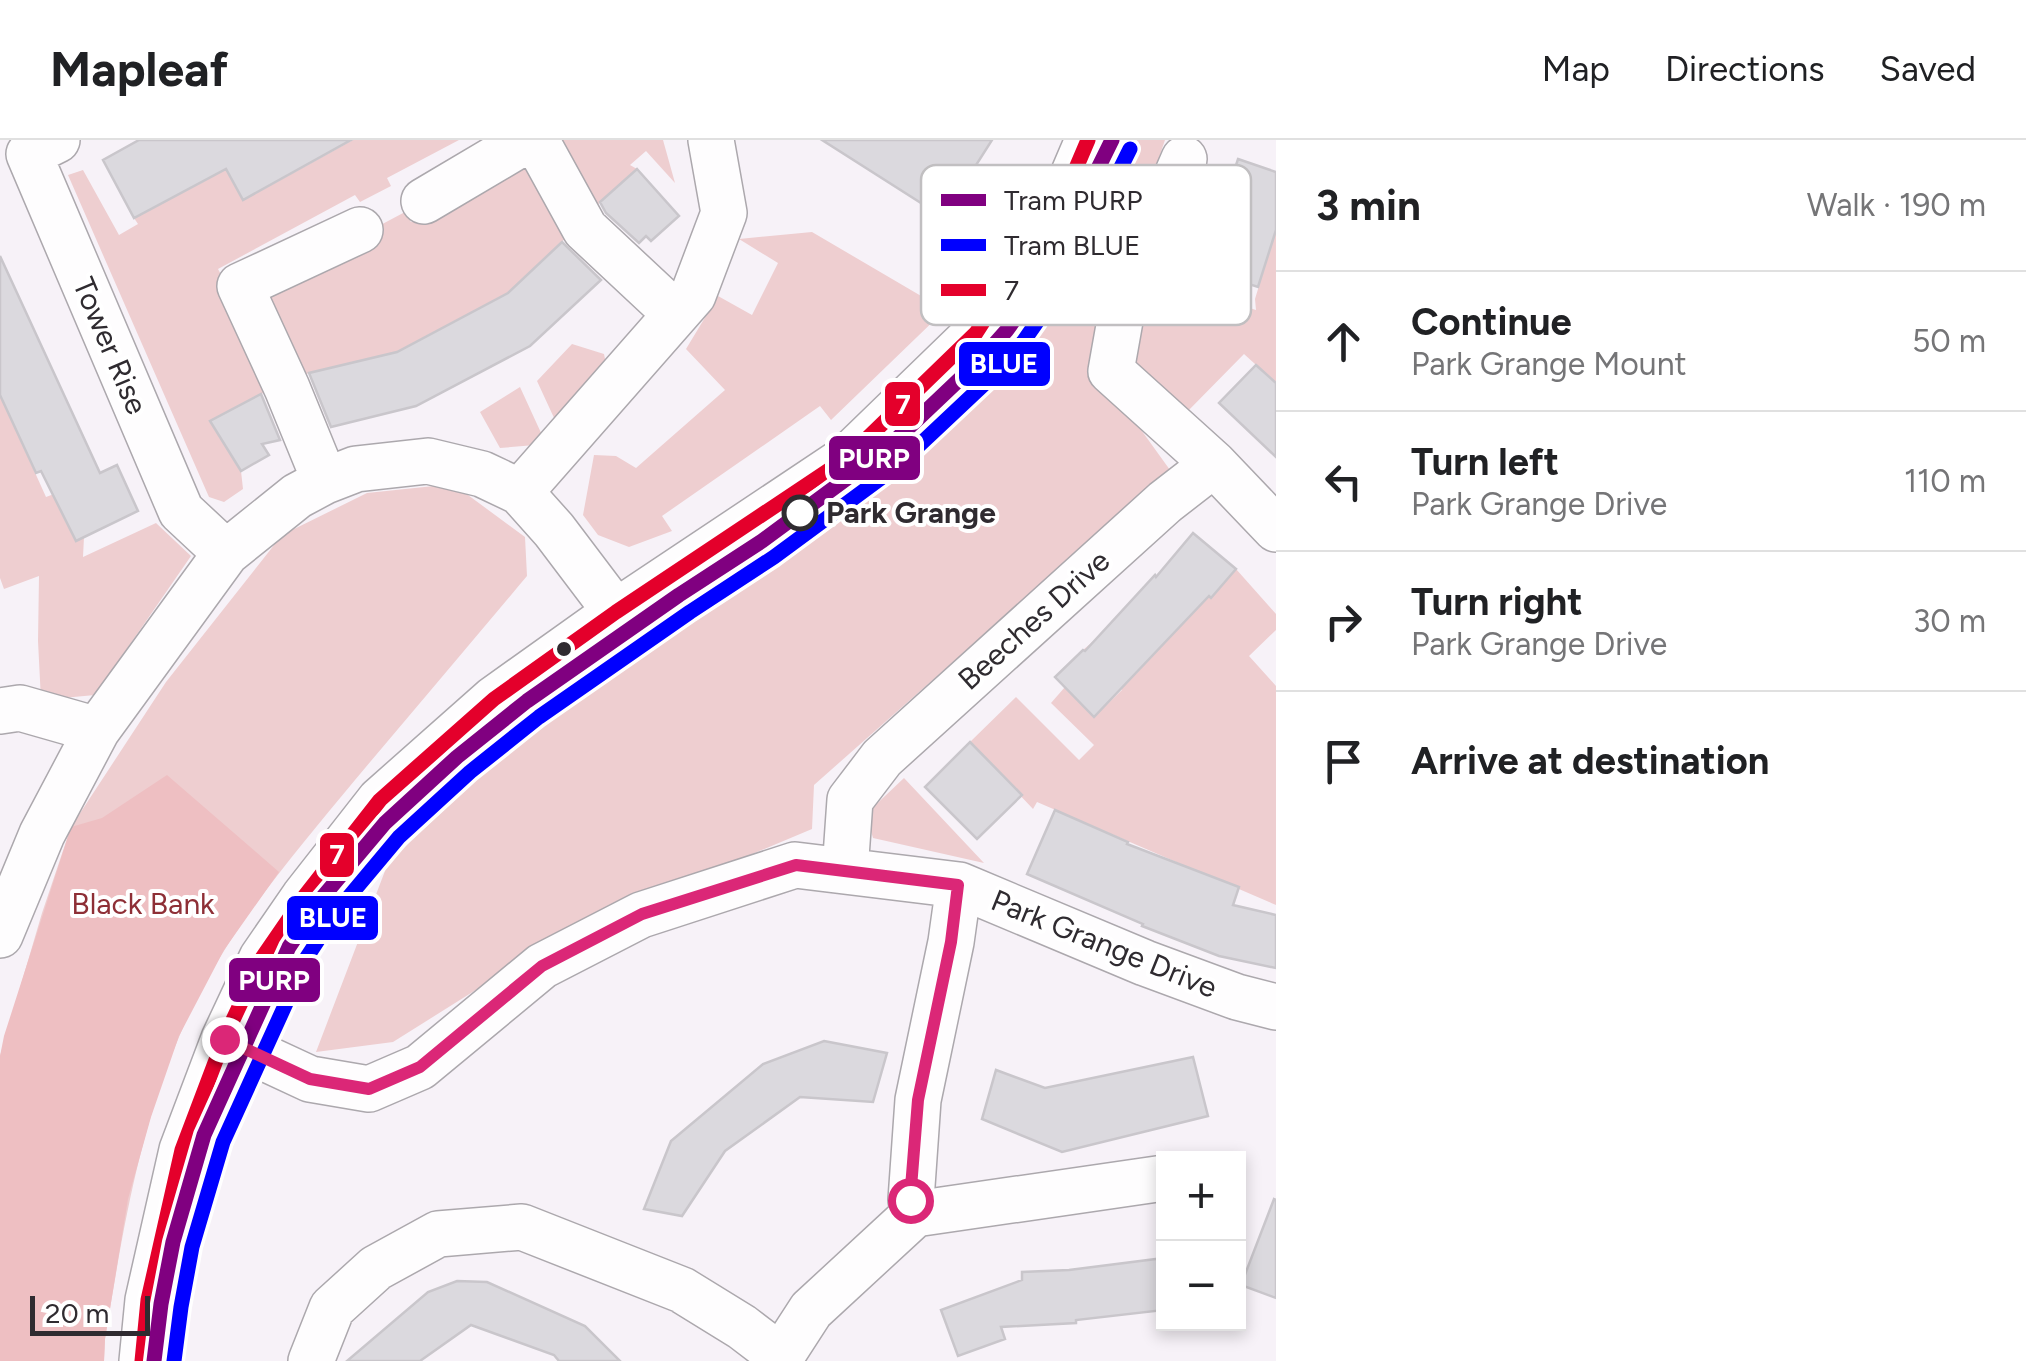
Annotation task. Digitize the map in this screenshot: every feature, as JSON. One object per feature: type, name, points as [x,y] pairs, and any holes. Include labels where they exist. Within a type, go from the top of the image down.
[{"type":"street","name":"Tower Rise","points":[[57,140],[29,154],[181,512],[226,553]]},
{"type":"street","points":[[424,201],[527,140]]},
{"type":"street","points":[[536,140],[585,229],[676,314]]},
{"type":"street","points":[[520,492],[693,295],[724,212],[711,140]]},
{"type":"street","points":[[1077,165],[1088,140]]},
{"type":"street","points":[[1181,165],[1184,159]]},
{"type":"street","points":[[324,481],[240,286],[360,230]]},
{"type":"street","points":[[142,1361],[148,1300],[182,1150],[224,1039],[262,958],[380,800],[494,699],[616,612],[847,458],[981,325]]},
{"type":"street","points":[[1119,325],[1111,372],[1214,464],[1276,530]]},
{"type":"street","points":[[0,935],[42,834],[98,730],[226,553],[297,496],[324,481],[356,469],[428,460],[482,474],[520,492],[616,612]]},
{"type":"street","name":"Beeches Drive","points":[[845,871],[850,800],[882,758],[1164,502],[1214,464]]},
{"type":"street","points":[[0,711],[20,708],[98,730]]},
{"type":"street","name":"Park Grange Drive","points":[[224,1039],[310,1079],[369,1089],[420,1067],[542,966],[642,914],[796,865],[958,885],[1145,963],[1276,1007]]},
{"type":"street","points":[[915,1214],[910,1200],[918,1100],[951,942],[958,885]]},
{"type":"street","points":[[311,1361],[332,1308],[376,1268],[438,1234],[522,1227],[682,1290],[742,1327],[779,1358],[810,1310],[915,1214],[1156,1179]]},
{"type":"green space","points":[[353,140],[459,140],[387,178],[391,186],[360,202],[355,195],[218,269],[280,384],[211,421],[241,471],[243,489],[224,502],[209,497],[68,175],[83,170],[119,235],[138,224],[134,218],[205,181],[223,164],[244,200]]},
{"type":"green space","points":[[544,140],[663,140],[675,183],[646,151],[630,165],[637,169],[583,218]]},
{"type":"green space","points":[[1135,140],[1165,140],[1156,165],[1122,165]]},
{"type":"green space","points":[[532,158],[573,231],[499,302],[491,302],[396,352],[298,376],[258,304],[378,241],[373,229],[405,212],[411,222]]},
{"type":"green space","points":[[1276,230],[1276,383],[1244,354],[1185,414],[1122,369],[1128,325],[1251,325]]},
{"type":"green space","points":[[812,232],[921,296],[921,325],[929,325],[831,420],[820,406],[662,516],[672,531],[629,547],[598,535],[583,515],[594,455],[616,456],[636,468],[725,390],[686,349],[718,296],[752,315],[778,263],[739,239]]},
{"type":"green space","points":[[1038,325],[1102,325],[1090,359],[1170,470],[814,785],[812,829],[573,929],[393,1042],[316,1052],[388,863],[498,759],[893,477]]},
{"type":"green space","points":[[572,344],[604,354],[606,364],[555,420],[537,381]]},
{"type":"green space","points":[[520,387],[542,435],[535,445],[500,448],[480,412]]},
{"type":"green space","points":[[0,395],[46,497],[54,494],[75,540],[84,537],[83,557],[156,523],[191,556],[95,695],[41,700],[39,576],[4,589],[0,578]]},
{"type":"green space","points":[[453,484],[525,537],[527,576],[281,871],[235,934],[195,1001],[165,1074],[142,1148],[118,1262],[104,1361],[0,1361],[0,1056],[71,827],[166,682],[282,535],[367,493]]},
{"type":"green space","points":[[1236,569],[1276,614],[1276,630],[1249,656],[1276,686],[1276,905],[1037,802],[1033,809],[970,742],[1016,697],[1079,760],[1094,745],[1051,703],[1065,687],[1095,716],[1122,690],[1083,650],[1097,638],[1136,674],[1157,651],[1119,614],[1133,599],[1172,635],[1194,612],[1190,580],[1211,598]]},
{"type":"green space","name":"Black Bank","points":[[167,775],[279,872],[224,950],[179,1036],[128,1199],[104,1361],[0,1361],[0,1056],[4,1036],[71,827],[102,818]]},
{"type":"green space","points":[[904,778],[984,863],[873,838],[866,814]]},
{"type":"building","points":[[139,140],[351,140],[243,200],[226,169],[134,218],[103,160]]},
{"type":"building","points":[[822,140],[992,140],[976,165],[921,165],[921,203]]},
{"type":"building","points":[[1238,159],[1276,172],[1276,230],[1258,287],[1251,285],[1251,165],[1236,165]]},
{"type":"building","points":[[637,169],[679,216],[651,241],[646,236],[639,243],[606,213],[600,202]]},
{"type":"building","points":[[562,242],[601,280],[530,346],[416,406],[331,427],[309,373],[397,352],[508,293]]},
{"type":"building","points":[[0,256],[100,473],[117,465],[138,511],[76,541],[41,471],[36,473],[0,395]]},
{"type":"building","points":[[1256,365],[1276,383],[1276,457],[1219,403]]},
{"type":"building","points":[[261,394],[280,440],[262,444],[269,455],[241,471],[210,421]]},
{"type":"building","points":[[1193,533],[1236,569],[1094,717],[1055,677],[1156,577]]},
{"type":"building","points":[[970,742],[1022,795],[977,839],[925,787]]},
{"type":"building","points":[[1055,810],[1127,844],[1239,887],[1233,905],[1276,915],[1276,968],[1219,956],[1027,874]]},
{"type":"building","points":[[824,1041],[887,1053],[873,1102],[800,1097],[725,1151],[682,1216],[644,1209],[671,1141],[763,1064]]},
{"type":"building","points":[[1193,1057],[1208,1116],[1062,1152],[982,1119],[996,1070],[1045,1088]]},
{"type":"building","points":[[1274,1199],[1276,1298],[1246,1287],[1246,1272]]},
{"type":"building","points":[[1156,1259],[1156,1311],[1076,1323],[1001,1327],[1005,1339],[958,1356],[941,1310],[1022,1280],[1022,1272]]},
{"type":"building","points":[[457,1281],[487,1282],[585,1326],[620,1361],[559,1361],[554,1355],[471,1325],[420,1361],[347,1361],[428,1292]]},
{"type":"tram line","name":"PURP","points":[[1100,165],[1112,140]]},
{"type":"tram line","name":"BLUE","points":[[1122,165],[1130,149]]},
{"type":"tram line","name":"PURP","points":[[154,1361],[173,1242],[204,1135],[289,947],[321,899],[385,823],[457,757],[527,701],[762,541],[884,451],[983,357],[1011,325]]},
{"type":"tram line","name":"BLUE","points":[[174,1361],[192,1247],[223,1142],[307,957],[337,911],[399,837],[470,772],[539,717],[774,557],[896,467],[997,372],[1035,325]]},
{"type":"transit line","name":"7","points":[[1077,165],[1088,140]]},
{"type":"transit line","name":"7","points":[[142,1361],[148,1300],[182,1150],[224,1039],[262,958],[380,800],[494,699],[616,612],[847,458],[981,325]]},
{"type":"place","name":"Park Grange","points":[[800,513]]},
{"type":"route","points":[[224,1039],[310,1079],[369,1089],[420,1067],[542,966],[642,914],[796,865],[958,885],[951,942],[918,1100],[910,1200]]}]
